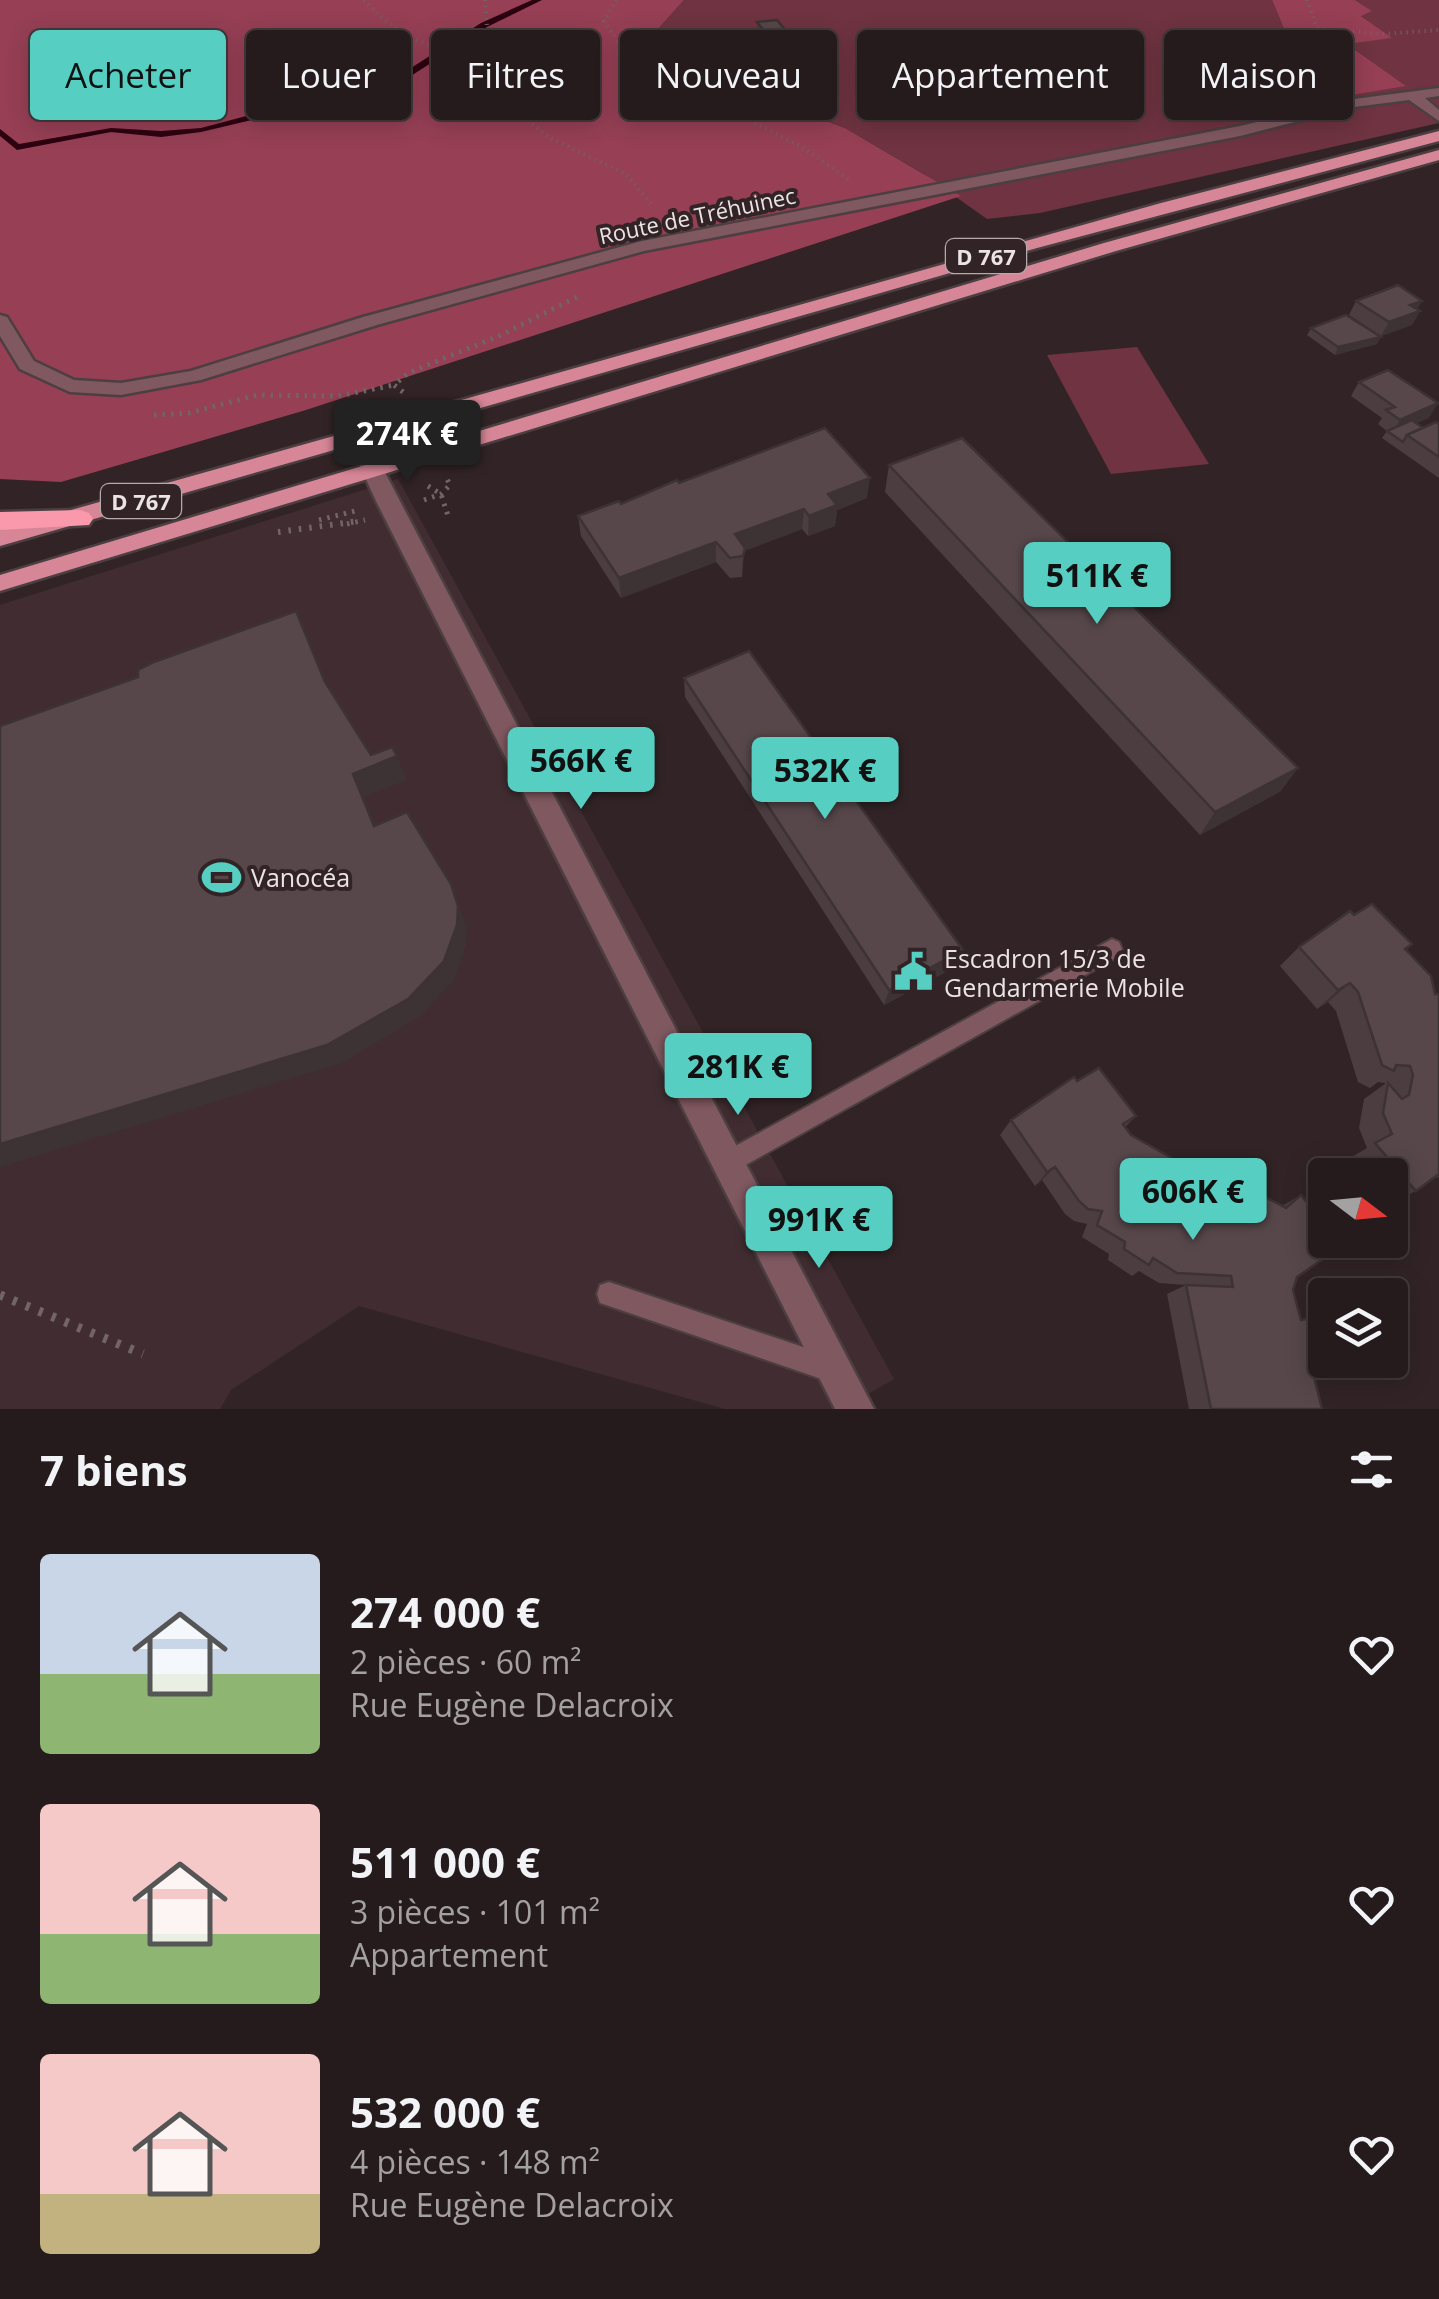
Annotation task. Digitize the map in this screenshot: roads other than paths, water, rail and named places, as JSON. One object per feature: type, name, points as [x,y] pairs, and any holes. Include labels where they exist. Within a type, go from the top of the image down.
[{"type":"highway","points":[[0,521],[80,519]]},
{"type":"main road","name":"D 767","points":[[0,538],[80,519],[1094,224],[1439,136]]},
{"type":"main road","name":"D 767","points":[[0,583],[1110,248],[1439,155]]},
{"type":"street","name":"Route de Tréhuinec","points":[[0,321],[27,365],[70,386],[121,389],[194,376],[370,321],[642,246],[1240,131],[1354,103],[1439,92]]},
{"type":"street","points":[[1412,95],[1439,117]]},
{"type":"street","points":[[357,438],[855,1409]]},
{"type":"lane","points":[[726,1164],[1112,948]]},
{"type":"lane","points":[[609,1294],[834,1370]]},
{"type":"waterway","points":[[0,132],[17,147],[111,130],[161,134],[201,130],[253,117],[299,96],[367,94],[386,88],[484,25],[538,0]]},
{"type":"place","name":"Vanocéa","points":[[221,877]]},
{"type":"place","name":"Escadron 15/3 de Gendarmerie Mobile","points":[[914,972]]}]
